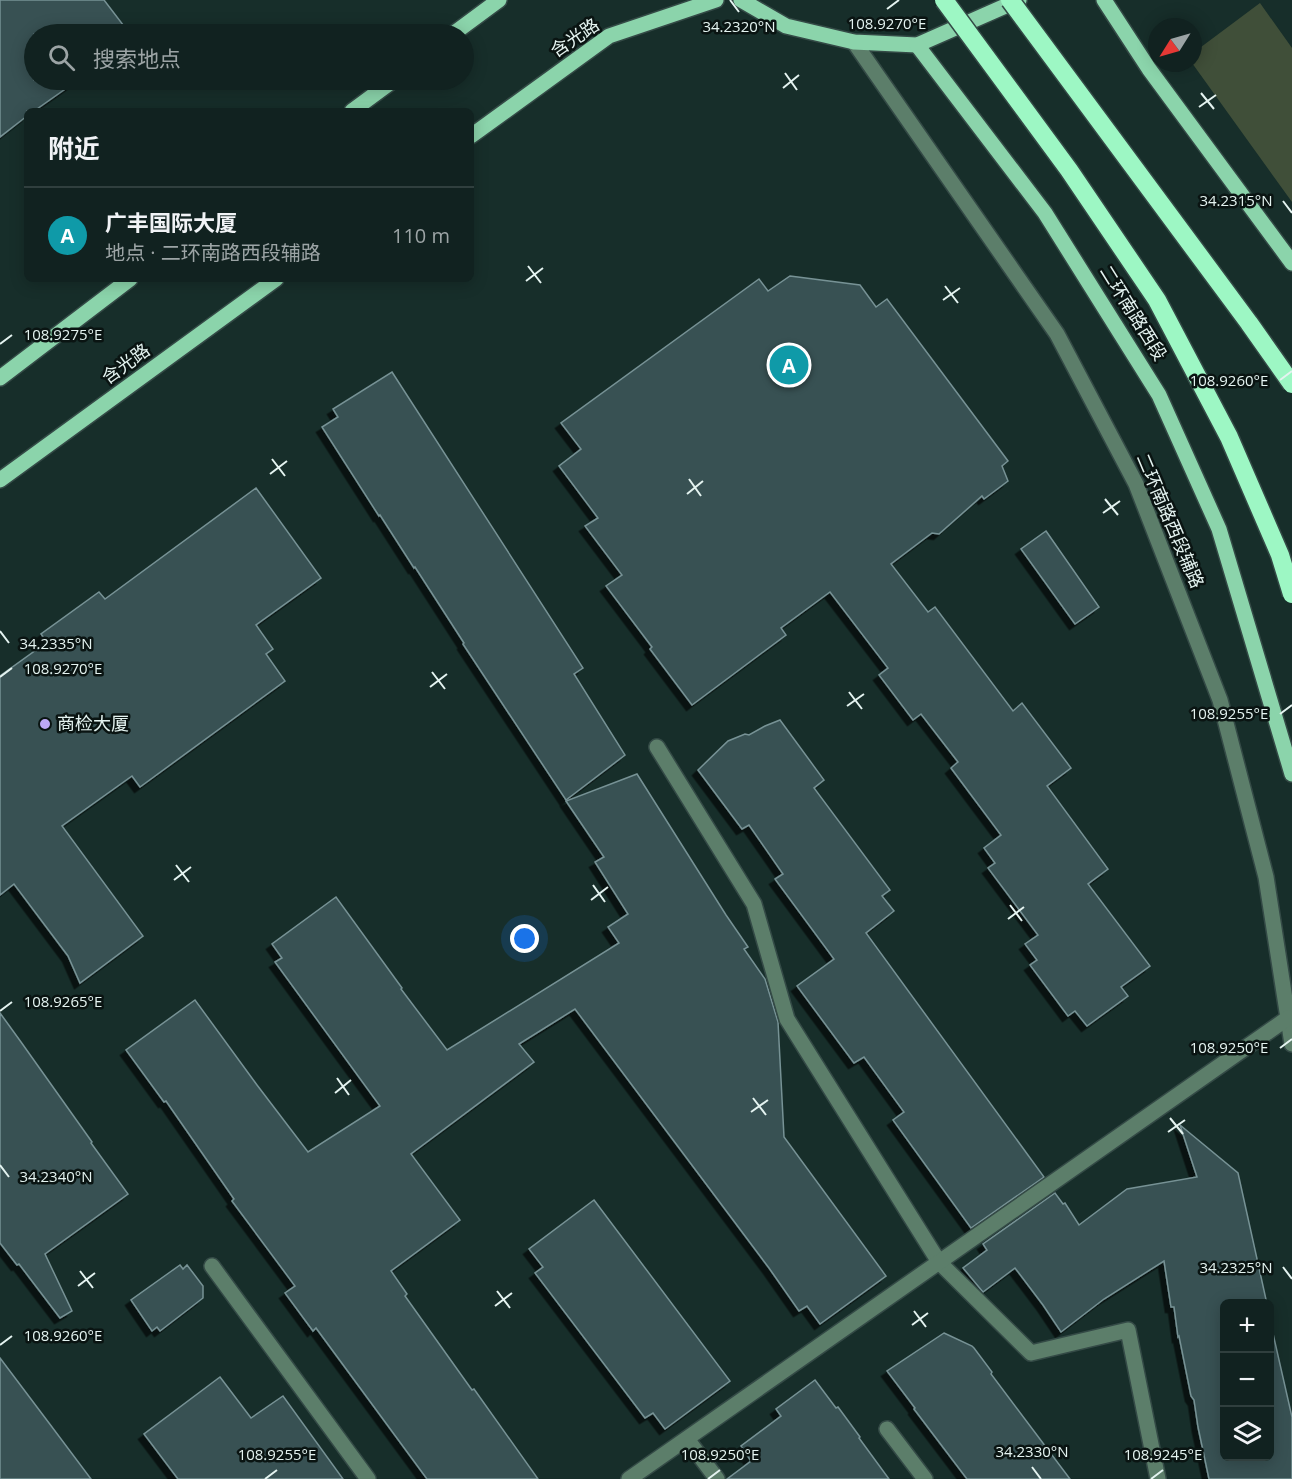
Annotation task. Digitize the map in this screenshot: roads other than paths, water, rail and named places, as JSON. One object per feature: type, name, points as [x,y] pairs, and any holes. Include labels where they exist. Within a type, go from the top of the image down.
[{"type":"highway","name":"二环南路西段","points":[[945,0],[1069,170],[1156,300],[1229,437],[1280,555],[1292,594]]},
{"type":"highway","points":[[1010,0],[1221,284],[1292,384]]},
{"type":"main road","points":[[467,24],[499,0]]},
{"type":"main road","name":"含光路","points":[[474,134],[609,36],[716,0]]},
{"type":"main road","points":[[741,0],[786,26],[854,42],[917,45],[1019,0]]},
{"type":"main road","points":[[1104,0],[1149,69],[1292,263]]},
{"type":"main road","name":"二环南路西段","points":[[917,45],[1045,213],[1159,395],[1219,528],[1292,774]]},
{"type":"main road","points":[[356,108],[380,90]]},
{"type":"main road","points":[[0,378],[126,282]]},
{"type":"main road","name":"含光路","points":[[0,480],[272,282]]},
{"type":"street","name":"二环南路西段辅路","points":[[854,42],[1057,334],[1136,484],[1220,700],[1266,877],[1292,1044]]},
{"type":"street","points":[[657,747],[754,903],[787,1019],[939,1263],[1031,1353],[1128,1330],[1158,1479]]},
{"type":"street","points":[[629,1479],[1288,1018]]},
{"type":"street","points":[[212,1266],[368,1479]]},
{"type":"street","points":[[887,1429],[925,1479]]},
{"type":"street","points":[[687,1439],[717,1479]]},
{"type":"place","name":"广丰国际大厦","points":[[789,365]]},
{"type":"place","name":"商检大厦","points":[[45,724]]}]
